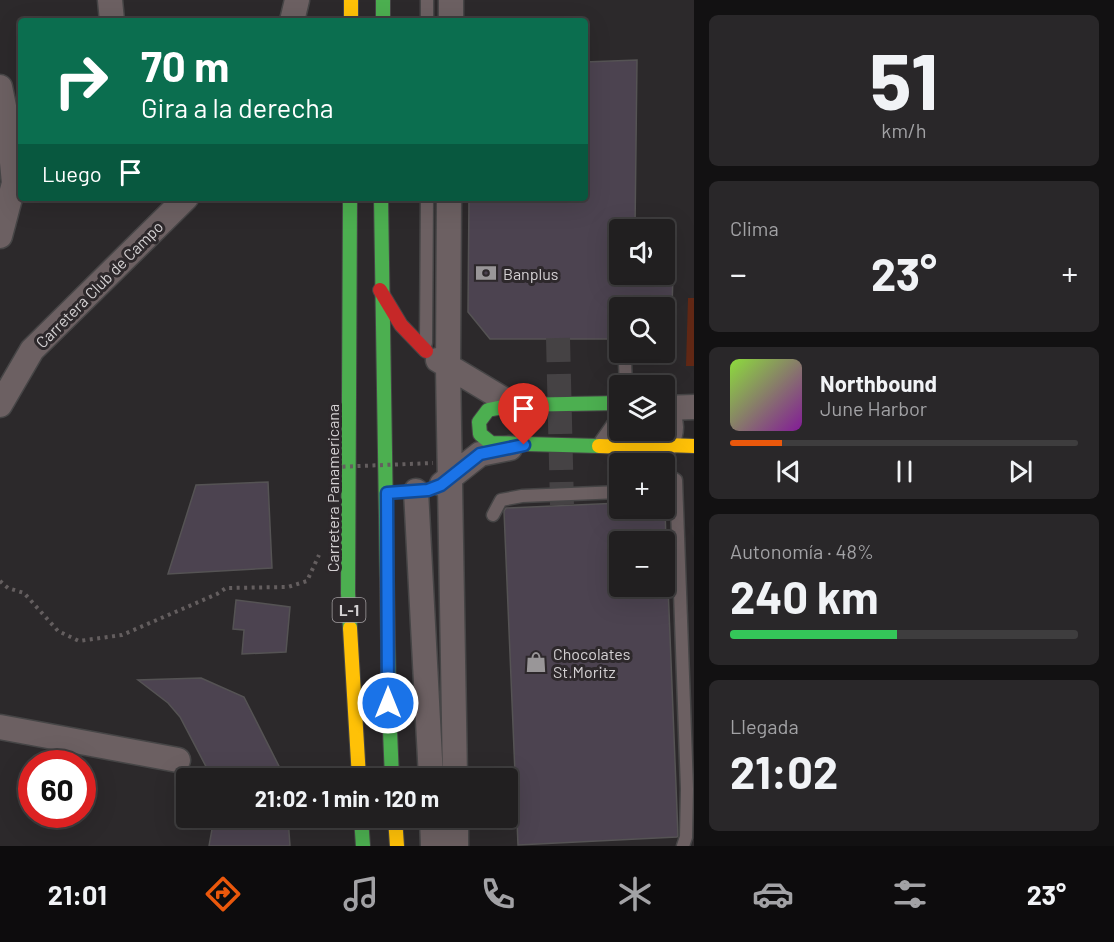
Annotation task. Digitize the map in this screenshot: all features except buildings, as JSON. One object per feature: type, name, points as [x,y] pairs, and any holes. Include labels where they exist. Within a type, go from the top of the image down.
[{"type":"main road","points":[[351,0],[351,18]]},
{"type":"main road","points":[[383,18],[384,0]]},
{"type":"main road","name":"Carretera Panamericana","points":[[350,201],[348,593],[358,768]]},
{"type":"main road","name":"L-1","points":[[381,201],[380,290],[387,493],[388,703],[391,768]]},
{"type":"main road","points":[[380,290],[401,325],[426,351]]},
{"type":"main road","points":[[609,403],[513,405],[488,410],[479,422],[480,435],[491,443],[658,452],[694,446]]},
{"type":"main road","points":[[362,828],[363,846]]},
{"type":"main road","points":[[396,828],[397,846]]},
{"type":"street","points":[[111,0],[112,18]]},
{"type":"street","points":[[293,18],[297,0]]},
{"type":"street","points":[[451,0],[451,18]]},
{"type":"street","points":[[0,87],[15,130],[14,183],[0,236]]},
{"type":"street","name":"Carretera Club de Campo","points":[[1,401],[32,350],[183,201]]},
{"type":"street","points":[[387,493],[416,491],[441,485],[448,367],[449,201]]},
{"type":"street","points":[[426,351],[448,367],[513,405]]},
{"type":"street","points":[[675,408],[694,407]]},
{"type":"street","points":[[442,471],[463,466],[480,454],[524,445]]},
{"type":"street","points":[[442,471],[455,768]]},
{"type":"street","points":[[416,491],[430,768]]},
{"type":"street","points":[[0,727],[178,760]]},
{"type":"street","points":[[432,828],[433,846]]},
{"type":"street","points":[[456,828],[456,846]]},
{"type":"lane","points":[[427,0],[427,18]]},
{"type":"lane","points":[[426,351],[427,201]]},
{"type":"lane","points":[[625,363],[626,375]]},
{"type":"lane","points":[[597,447],[609,432]]},
{"type":"lane","points":[[675,479],[687,789],[684,842]]},
{"type":"lane","points":[[493,515],[501,500],[522,496],[609,492]]},
{"type":"path","points":[[335,467],[442,471]]},
{"type":"path","points":[[0,581],[8,588],[24,592],[58,631],[79,641],[122,635],[226,588],[288,587],[300,584],[307,581],[319,555]]},
{"type":"shaded area","points":[[688,298],[694,298],[694,366],[686,366]]},
{"type":"tunnel","points":[[558,338],[562,505]]},
{"type":"traffic: fast","points":[[383,0],[383,18]]},
{"type":"traffic: fast","points":[[350,201],[348,593],[350,628]]},
{"type":"traffic: fast","points":[[381,201],[392,768]]},
{"type":"traffic: fast","points":[[599,446],[491,443],[480,434],[479,422],[488,410],[513,405],[609,403]]},
{"type":"traffic: fast","points":[[362,828],[363,846]]},
{"type":"traffic: slow","points":[[351,0],[351,18]]},
{"type":"traffic: slow","points":[[599,446],[653,448],[666,445],[694,446]]},
{"type":"traffic: slow","points":[[350,628],[358,768]]},
{"type":"traffic: slow","points":[[396,828],[397,846]]},
{"type":"traffic: jam","points":[[380,290],[401,325],[426,351]]},
{"type":"place","name":"Banplus","points":[[486,273]]},
{"type":"place","name":"Chocolates St.Moritz","points":[[536,662]]},
{"type":"route","points":[[388,703],[387,493],[428,490],[441,485],[480,454],[524,445]]}]
